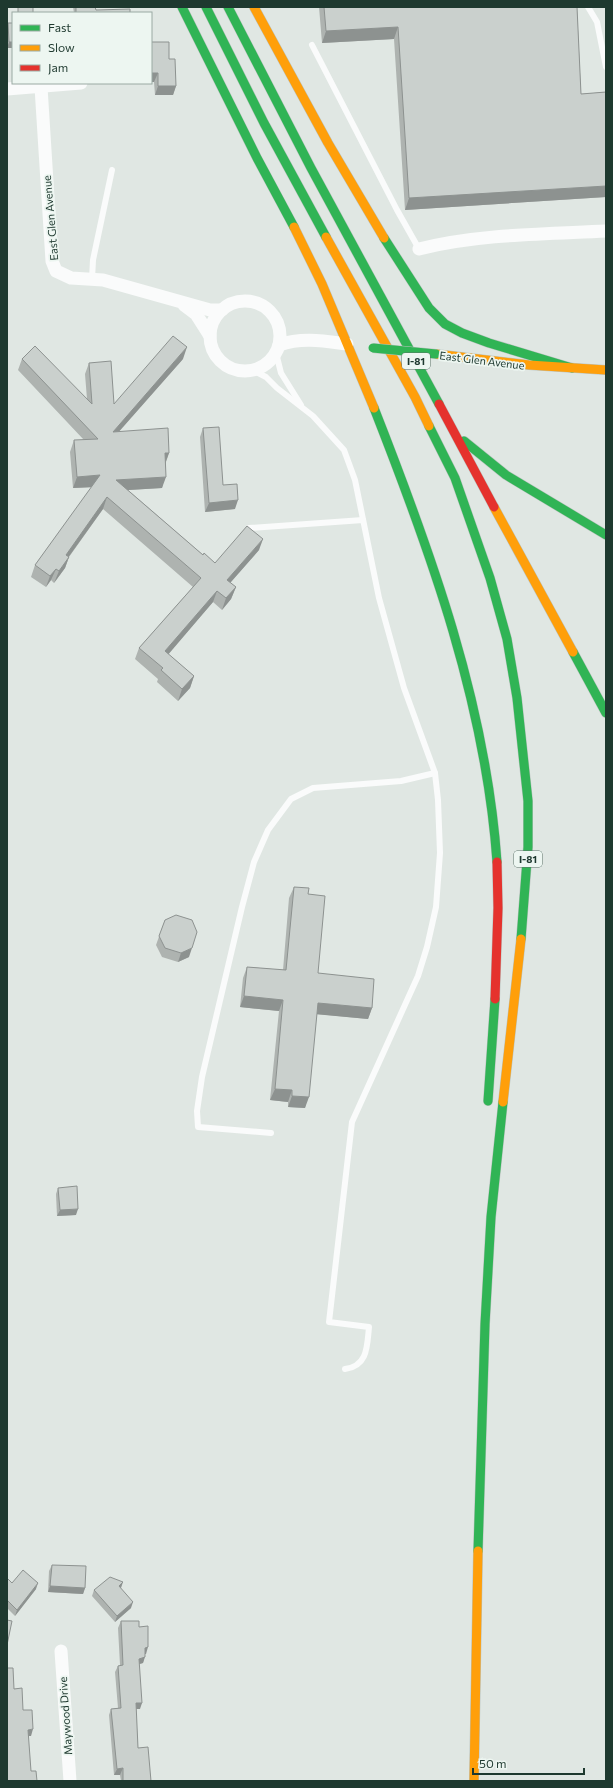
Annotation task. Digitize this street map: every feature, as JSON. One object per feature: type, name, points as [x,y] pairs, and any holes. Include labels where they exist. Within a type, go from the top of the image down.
[{"type":"main road","points":[[182,7],[331,304],[362,346],[385,436],[438,584],[463,669],[484,755],[491,796],[498,893],[497,979],[487,1114]]},
{"type":"main road","name":"I-81","points":[[206,7],[268,130],[373,324],[415,397],[455,478],[490,578],[507,640],[517,698],[527,794],[528,847],[522,929],[491,1217],[481,1406],[474,1781]]},
{"type":"main road","name":"I-81","points":[[228,7],[311,168],[606,713]]},
{"type":"main road","points":[[254,7],[328,143],[383,237],[429,308],[445,324],[462,332],[489,343],[572,368]]},
{"type":"main road","name":"East Glen Avenue","points":[[362,346],[529,365],[606,370]]},
{"type":"main road","points":[[450,424],[468,446],[506,475],[606,535]]},
{"type":"main road","points":[[473,1427],[478,1519]]},
{"type":"street","points":[[7,89],[71,84]]},
{"type":"street","name":"East Glen Avenue","points":[[41,87],[52,260],[56,271],[71,278],[102,280],[210,310],[222,310]]},
{"type":"street","points":[[419,249],[442,243],[470,240],[606,230]]},
{"type":"street","name":"East Glen Avenue","points":[[178,300],[196,314],[210,336],[214,352],[225,364],[235,369],[246,371],[252,370],[268,362],[277,349],[291,341],[310,340],[362,346]]},
{"type":"street","points":[[210,336],[212,325],[222,310],[234,303],[245,301],[257,303],[268,309],[275,318],[278,326],[277,349]]},
{"type":"street","name":"East Glen Avenue","points":[[278,326],[310,340]]},
{"type":"street","name":"Maywood Drive","points":[[61,1650],[70,1781]]},
{"type":"lane","points":[[588,7],[597,22],[606,67]]},
{"type":"lane","points":[[312,45],[397,210],[419,249]]},
{"type":"lane","points":[[92,279],[93,260],[112,170]]},
{"type":"lane","points":[[277,349],[281,373],[304,410]]},
{"type":"lane","points":[[252,370],[266,377],[277,388],[313,416],[344,450],[356,480],[379,598],[404,688],[435,773],[438,800],[440,853],[436,908],[427,947],[418,976],[352,1122],[329,1322],[369,1327],[367,1345],[362,1361],[353,1368],[345,1369]]},
{"type":"lane","points":[[249,528],[363,520]]},
{"type":"lane","points":[[271,1133],[198,1127],[197,1111],[202,1077],[242,907],[254,862],[268,830],[290,799],[313,788],[401,781],[435,773]]},
{"type":"building","points":[[18,7],[33,7],[33,12],[18,12]]},
{"type":"building","points":[[76,7],[95,7],[96,10],[130,9],[130,12],[76,12]]},
{"type":"building","points":[[324,7],[577,7],[581,94],[606,92],[606,186],[409,198],[398,27],[326,31]]},
{"type":"building","points":[[8,23],[12,23],[12,42],[9,42]]},
{"type":"building","points":[[152,42],[169,42],[169,59],[175,59],[176,86],[158,86],[158,73],[152,73]]},
{"type":"building","points":[[173,336],[187,347],[113,432],[168,428],[169,453],[165,453],[166,477],[116,480],[203,555],[204,553],[215,563],[247,526],[263,539],[227,580],[236,587],[226,598],[217,591],[165,651],[194,676],[182,689],[161,670],[163,668],[139,648],[201,578],[107,497],[66,555],[69,557],[59,571],[56,569],[50,576],[35,565],[100,475],[77,477],[74,440],[98,439],[22,359],[35,346],[92,404],[89,363],[111,361],[114,404]]},
{"type":"building","points":[[219,427],[223,485],[237,484],[238,500],[209,503],[203,428]]},
{"type":"building","points":[[294,887],[309,888],[308,894],[325,896],[318,973],[374,979],[372,1008],[318,1003],[309,1097],[292,1096],[292,1090],[275,1089],[283,1000],[244,996],[247,967],[286,970]]},
{"type":"building","points":[[176,915],[192,920],[197,932],[192,948],[181,953],[165,948],[159,936],[165,920]]},
{"type":"building","points":[[77,1186],[78,1209],[60,1210],[58,1188]]},
{"type":"building","points":[[52,1565],[86,1566],[85,1588],[50,1586]]},
{"type":"building","points":[[23,1570],[38,1583],[17,1610],[7,1600],[7,1578],[12,1583]]},
{"type":"building","points":[[110,1577],[123,1582],[119,1586],[133,1602],[117,1616],[94,1590]]},
{"type":"building","points":[[7,1620],[12,1621],[7,1645]]},
{"type":"building","points":[[121,1621],[139,1621],[139,1627],[148,1626],[148,1647],[145,1648],[145,1657],[139,1659],[142,1703],[136,1703],[138,1748],[148,1747],[151,1781],[123,1781],[123,1768],[117,1769],[111,1709],[121,1708],[118,1666],[123,1665]]},
{"type":"building","points":[[7,1668],[13,1668],[14,1689],[22,1688],[23,1710],[32,1710],[33,1729],[28,1730],[31,1771],[36,1771],[37,1781],[7,1781]]},
{"type":"traffic: fast","points":[[182,7],[257,158],[294,227]]},
{"type":"traffic: fast","points":[[206,7],[264,123],[326,237]]},
{"type":"traffic: fast","points":[[228,7],[311,168],[439,404]]},
{"type":"traffic: fast","points":[[384,238],[429,308],[445,324],[462,333],[489,343],[572,368]]},
{"type":"traffic: fast","points":[[373,348],[436,354]]},
{"type":"traffic: fast","points":[[374,408],[416,518],[453,630],[481,745],[491,803],[497,862]]},
{"type":"traffic: fast","points":[[429,426],[455,478],[490,578],[507,639],[517,698],[528,801],[528,847],[521,939]]},
{"type":"traffic: fast","points":[[464,441],[506,475],[606,535]]},
{"type":"traffic: fast","points":[[573,652],[606,713]]},
{"type":"traffic: fast","points":[[488,1101],[495,999]]},
{"type":"traffic: fast","points":[[478,1551],[485,1324],[491,1217],[503,1102]]},
{"type":"traffic: slow","points":[[254,7],[328,143],[384,238]]},
{"type":"traffic: slow","points":[[294,227],[322,284],[374,408]]},
{"type":"traffic: slow","points":[[326,237],[415,397],[429,426]]},
{"type":"traffic: slow","points":[[436,354],[529,365],[606,370]]},
{"type":"traffic: slow","points":[[494,507],[573,652]]},
{"type":"traffic: slow","points":[[503,1102],[521,939]]},
{"type":"traffic: slow","points":[[474,1781],[478,1551]]},
{"type":"traffic: jam","points":[[439,404],[494,507]]},
{"type":"traffic: jam","points":[[495,999],[498,908],[497,862]]}]
